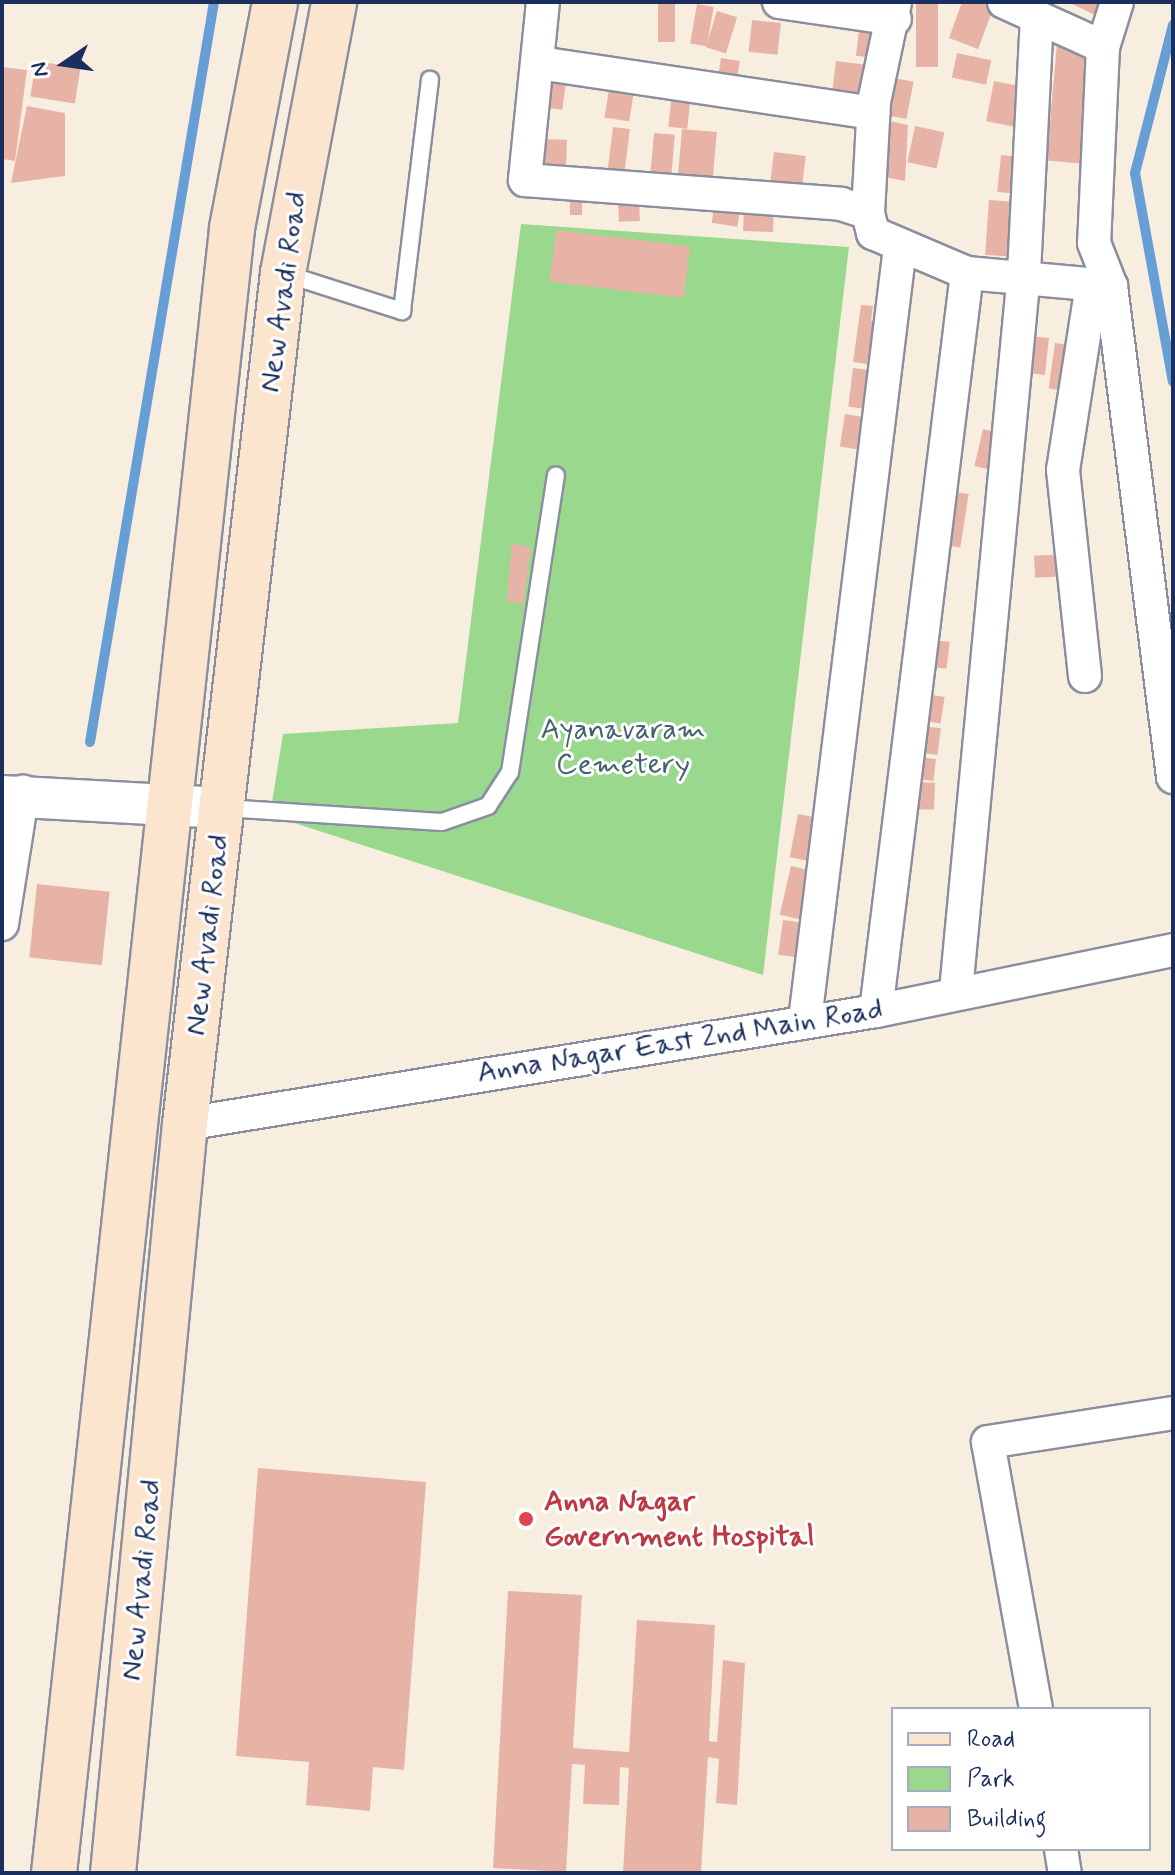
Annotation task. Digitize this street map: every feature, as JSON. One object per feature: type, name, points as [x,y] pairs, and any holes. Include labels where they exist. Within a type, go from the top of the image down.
[{"type":"main road","name":"New Avadi Road","points":[[54,1873],[232,228],[275,2]]},
{"type":"main road","name":"New Avadi Road","points":[[113,1873],[185,1124],[283,273],[334,2]]},
{"type":"street","points":[[543,2],[525,180],[841,204],[868,213]]},
{"type":"street","points":[[779,2],[895,11],[873,113],[868,213],[873,233],[967,273],[1024,273],[1101,285]]},
{"type":"street","points":[[1004,2],[1103,47]]},
{"type":"street","points":[[1117,2],[1103,47],[1094,243],[1173,777]]},
{"type":"street","points":[[956,991],[1024,273],[1037,17]]},
{"type":"street","points":[[539,63],[873,113]]},
{"type":"street","points":[[805,1020],[900,247]]},
{"type":"street","points":[[876,1011],[967,273]]},
{"type":"street","points":[[1085,676],[1063,470],[1101,285]]},
{"type":"street","points":[[2,924],[13,794],[222,808]]},
{"type":"street","name":"Anna Nagar East 2nd Main Road","points":[[185,1124],[805,1020],[876,1011],[956,991],[1173,950]]},
{"type":"street","points":[[1036,1707],[988,1442],[1173,1413]]},
{"type":"street","points":[[1061,1851],[1065,1873]]},
{"type":"lane","points":[[283,273],[402,311],[430,80]]},
{"type":"lane","points":[[222,808],[442,822],[488,806],[510,772],[556,476]]},
{"type":"green space","name":"Ayanavaram Cemetery","points":[[521,224],[849,247],[763,975],[270,815],[283,734],[458,723]]},
{"type":"building","points":[[658,2],[675,2],[675,42],[658,42]]},
{"type":"building","points":[[916,2],[938,2],[938,67],[916,67]]},
{"type":"building","points":[[962,2],[995,4],[978,49],[949,38]]},
{"type":"building","points":[[1068,2],[1102,2],[1095,15]]},
{"type":"building","points":[[697,4],[714,7],[707,46],[690,43]]},
{"type":"building","points":[[717,11],[737,17],[726,53],[706,47]]},
{"type":"building","points":[[752,20],[781,23],[777,55],[749,52]]},
{"type":"building","points":[[860,22],[886,25],[882,59],[856,56]]},
{"type":"building","points":[[1057,43],[1090,46],[1080,163],[1047,161]]},
{"type":"building","points":[[957,53],[991,60],[986,85],[952,77]]},
{"type":"building","points":[[721,58],[740,61],[735,92],[716,89]]},
{"type":"building","points":[[36,61],[80,68],[75,104],[30,97]]},
{"type":"building","points":[[836,61],[874,66],[870,96],[832,92]]},
{"type":"building","points":[[2,67],[27,70],[15,161],[2,159]]},
{"type":"building","points":[[545,74],[567,77],[562,110],[540,107]]},
{"type":"building","points":[[894,78],[914,82],[906,119],[887,115]]},
{"type":"building","points":[[994,81],[1029,88],[1022,128],[986,121]]},
{"type":"building","points":[[610,83],[635,87],[629,121],[605,118]]},
{"type":"building","points":[[672,92],[691,94],[687,129],[668,127]]},
{"type":"building","points":[[27,106],[65,113],[65,176],[11,183]]},
{"type":"building","points":[[885,120],[908,125],[905,181],[874,175]]},
{"type":"building","points":[[915,126],[944,132],[937,168],[907,162]]},
{"type":"building","points":[[613,127],[630,129],[624,174],[608,172]]},
{"type":"building","points":[[682,129],[717,132],[712,187],[677,184]]},
{"type":"building","points":[[654,133],[675,135],[671,182],[650,180]]},
{"type":"building","points":[[542,139],[567,140],[566,180],[541,179]]},
{"type":"building","points":[[774,152],[806,156],[801,194],[769,190]]},
{"type":"building","points":[[1001,155],[1021,157],[1017,194],[997,192]]},
{"type":"building","points":[[570,189],[582,189],[582,215],[570,215]]},
{"type":"building","points":[[639,197],[640,221],[619,222],[618,198]]},
{"type":"building","points":[[989,200],[1018,202],[1014,257],[985,255]]},
{"type":"building","points":[[715,202],[741,206],[737,227],[712,223]]},
{"type":"building","points":[[744,204],[774,205],[773,232],[743,231]]},
{"type":"building","points":[[556,230],[690,246],[684,298],[550,282]]},
{"type":"building","points":[[861,305],[873,306],[871,321],[882,322],[878,352],[869,350],[867,364],[853,362]]},
{"type":"building","points":[[1029,336],[1049,338],[1045,375],[1025,373]]},
{"type":"building","points":[[1055,343],[1077,346],[1070,392],[1049,389]]},
{"type":"building","points":[[853,368],[876,371],[871,410],[848,407]]},
{"type":"building","points":[[845,414],[870,418],[865,451],[840,447]]},
{"type":"building","points":[[983,429],[1004,434],[996,471],[974,466]]},
{"type":"building","points":[[943,490],[969,494],[960,547],[935,543]]},
{"type":"building","points":[[512,543],[531,548],[523,604],[507,601]]},
{"type":"building","points":[[1069,554],[1070,576],[1035,578],[1034,556]]},
{"type":"building","points":[[925,639],[950,642],[947,669],[922,666]]},
{"type":"building","points":[[920,693],[945,697],[940,724],[916,720]]},
{"type":"building","points":[[915,725],[941,728],[938,755],[912,752]]},
{"type":"building","points":[[917,757],[936,759],[934,781],[915,779]]},
{"type":"building","points":[[912,782],[935,783],[934,810],[911,809]]},
{"type":"building","points":[[798,814],[824,819],[815,862],[790,857]]},
{"type":"building","points":[[791,866],[817,872],[806,921],[780,915]]},
{"type":"building","points":[[37,884],[110,892],[102,965],[29,958]]},
{"type":"building","points":[[783,920],[812,924],[807,959],[778,955]]},
{"type":"building","points":[[258,1468],[426,1482],[404,1770],[373,1767],[370,1811],[306,1805],[309,1762],[236,1756]]},
{"type":"building","points":[[508,1591],[582,1595],[573,1748],[629,1752],[637,1620],[715,1625],[709,1741],[717,1742],[723,1660],[745,1663],[737,1805],[716,1803],[719,1759],[708,1757],[701,1873],[623,1873],[629,1768],[620,1767],[619,1805],[583,1804],[585,1765],[572,1764],[566,1872],[493,1868]]},
{"type":"waterway","points":[[90,742],[214,2]]},
{"type":"waterway","points":[[1173,25],[1135,173],[1173,382]]},
{"type":"place","name":"Anna Nagar Government Hospital","points":[[526,1519]]}]
